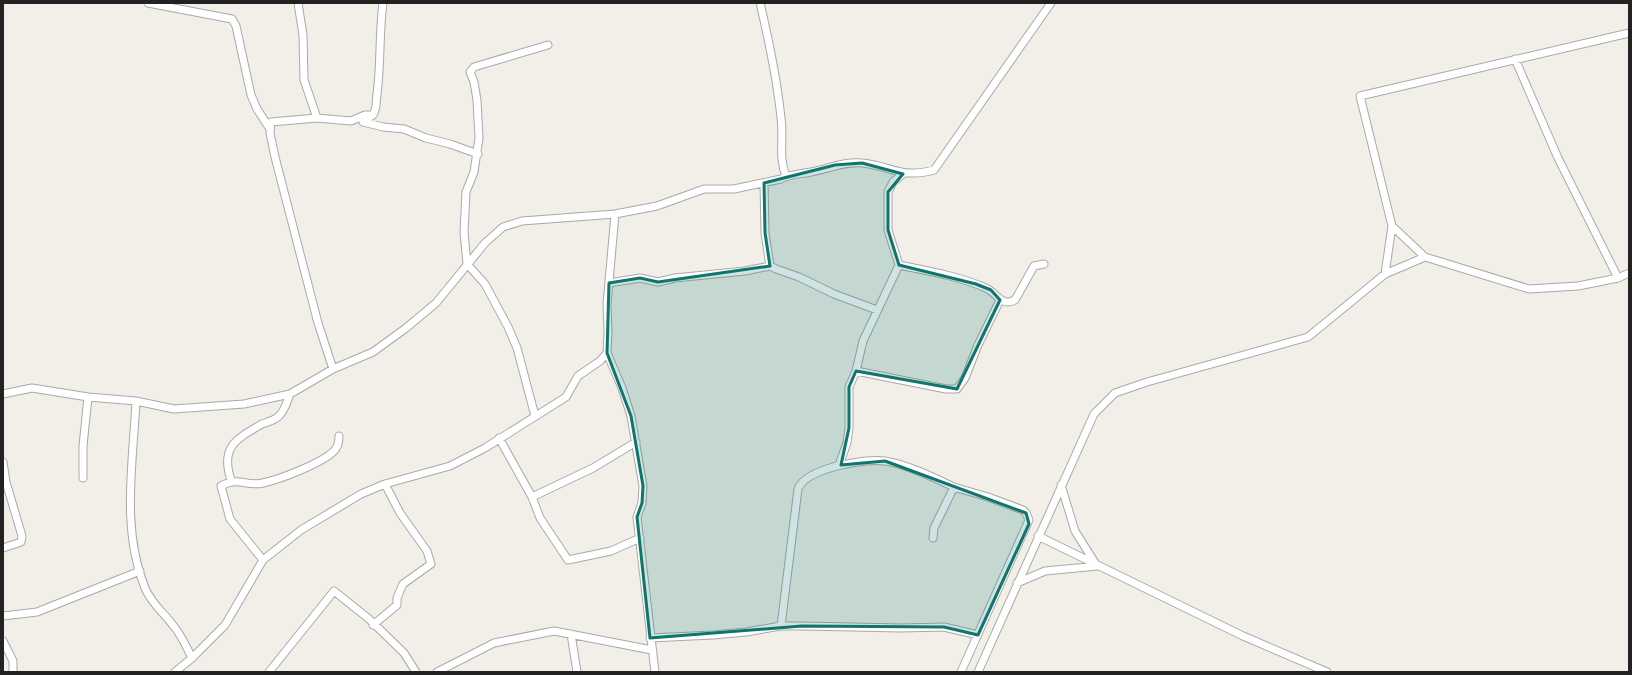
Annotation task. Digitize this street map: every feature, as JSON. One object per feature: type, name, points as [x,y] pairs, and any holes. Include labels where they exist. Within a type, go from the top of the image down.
[{"type":"street","points":[[148,3],[232,19],[251,95],[257,109],[271,129]]},
{"type":"street","points":[[298,3],[303,35],[304,80],[317,118]]},
{"type":"street","points":[[383,3],[380,29],[379,78],[376,110],[373,115],[363,122],[383,128],[404,129],[426,138],[450,144],[478,154]]},
{"type":"street","points":[[760,3],[773,59],[782,128],[781,164],[786,176]]},
{"type":"street","points":[[3,394],[32,388],[88,397],[136,401],[174,409],[244,404],[290,394],[333,369],[373,352],[406,328],[436,303],[485,242],[503,227],[522,221],[615,214],[657,206],[704,189],[734,189],[782,179],[786,176],[817,171],[835,165],[862,163],[903,174],[917,174],[934,170],[1051,3]]},
{"type":"street","points":[[1385,274],[1392,226],[1360,96],[1629,32]]},
{"type":"street","points":[[535,416],[517,348],[508,327],[485,284],[467,264],[464,232],[466,192],[474,172],[478,154],[477,100],[474,82],[470,72],[474,67],[548,45]]},
{"type":"street","points":[[1515,59],[1558,158],[1618,278]]},
{"type":"street","points":[[333,369],[318,322],[275,158],[271,122],[317,118],[351,121],[365,115],[373,115]]},
{"type":"street","points":[[839,465],[846,448],[849,428],[849,387],[856,371],[863,341],[899,265],[888,230],[888,192],[893,182],[903,174]]},
{"type":"street","points":[[764,183],[765,233],[770,266]]},
{"type":"street","points":[[615,214],[607,304],[607,353],[622,388],[631,416],[643,486],[642,502],[637,517],[654,672]]},
{"type":"street","points":[[1392,226],[1425,257],[1529,289],[1578,286],[1618,278],[1629,273]]},
{"type":"street","points":[[978,672],[1094,414],[1115,393],[1147,382],[1308,337],[1385,274],[1425,257]]},
{"type":"street","points":[[899,265],[939,273],[976,284],[991,290],[1000,300],[1010,302],[1015,300],[1034,266],[1044,264]]},
{"type":"street","points":[[609,283],[640,278],[658,282],[675,278],[745,271],[770,266],[776,270],[799,276],[834,294],[877,310]]},
{"type":"street","points":[[856,371],[946,389],[957,389],[965,378],[978,345],[1000,300]]},
{"type":"street","points":[[175,672],[192,658],[225,625],[263,560],[301,530],[361,494],[385,484],[450,466],[485,448],[566,397],[578,376],[600,361],[607,353]]},
{"type":"street","points":[[231,480],[227,469],[229,449],[234,440],[278,417],[286,407],[290,394]]},
{"type":"street","points":[[83,478],[83,446],[88,397]]},
{"type":"street","points":[[136,401],[129,501],[132,539],[145,589],[156,606],[172,623],[192,658]]},
{"type":"street","points":[[263,560],[230,518],[221,486],[231,480],[262,483],[302,469],[335,450],[339,443],[339,436]]},
{"type":"street","points":[[499,438],[532,497],[540,518],[568,560],[610,551],[640,538]]},
{"type":"street","points":[[532,497],[593,468],[636,442]]},
{"type":"street","points":[[781,626],[798,489],[805,480],[839,465],[885,461],[923,474],[954,488],[988,496],[1022,510],[1026,513],[1029,520],[962,672]]},
{"type":"street","points":[[3,462],[6,482],[22,536],[21,542],[3,548]]},
{"type":"street","points":[[373,624],[397,605],[397,598],[403,584],[431,564],[427,551],[400,513],[385,484]]},
{"type":"street","points":[[1061,485],[1075,531],[1097,565]]},
{"type":"street","points":[[933,538],[934,528],[954,488]]},
{"type":"street","points":[[1038,536],[1243,636],[1327,672]]},
{"type":"street","points":[[1017,583],[1045,571],[1097,565]]},
{"type":"street","points":[[3,616],[37,612],[140,571]]},
{"type":"street","points":[[270,672],[334,591],[404,653],[416,672]]},
{"type":"street","points":[[650,638],[746,632],[781,626],[900,628],[944,627],[978,634]]},
{"type":"street","points":[[437,672],[494,643],[554,631],[652,650]]},
{"type":"street","points":[[572,634],[577,672]]},
{"type":"street","points":[[3,642],[13,661],[13,672]]},
{"type":"highlighted area","points":[[862,163],[903,174],[888,192],[888,230],[899,265],[976,284],[991,290],[1000,300],[957,389],[856,371],[849,387],[849,428],[841,465],[885,461],[1026,513],[1029,524],[978,635],[944,627],[802,626],[650,638],[637,517],[642,503],[643,486],[631,416],[607,353],[609,283],[640,278],[658,282],[770,266],[765,233],[764,183],[835,165]]}]
